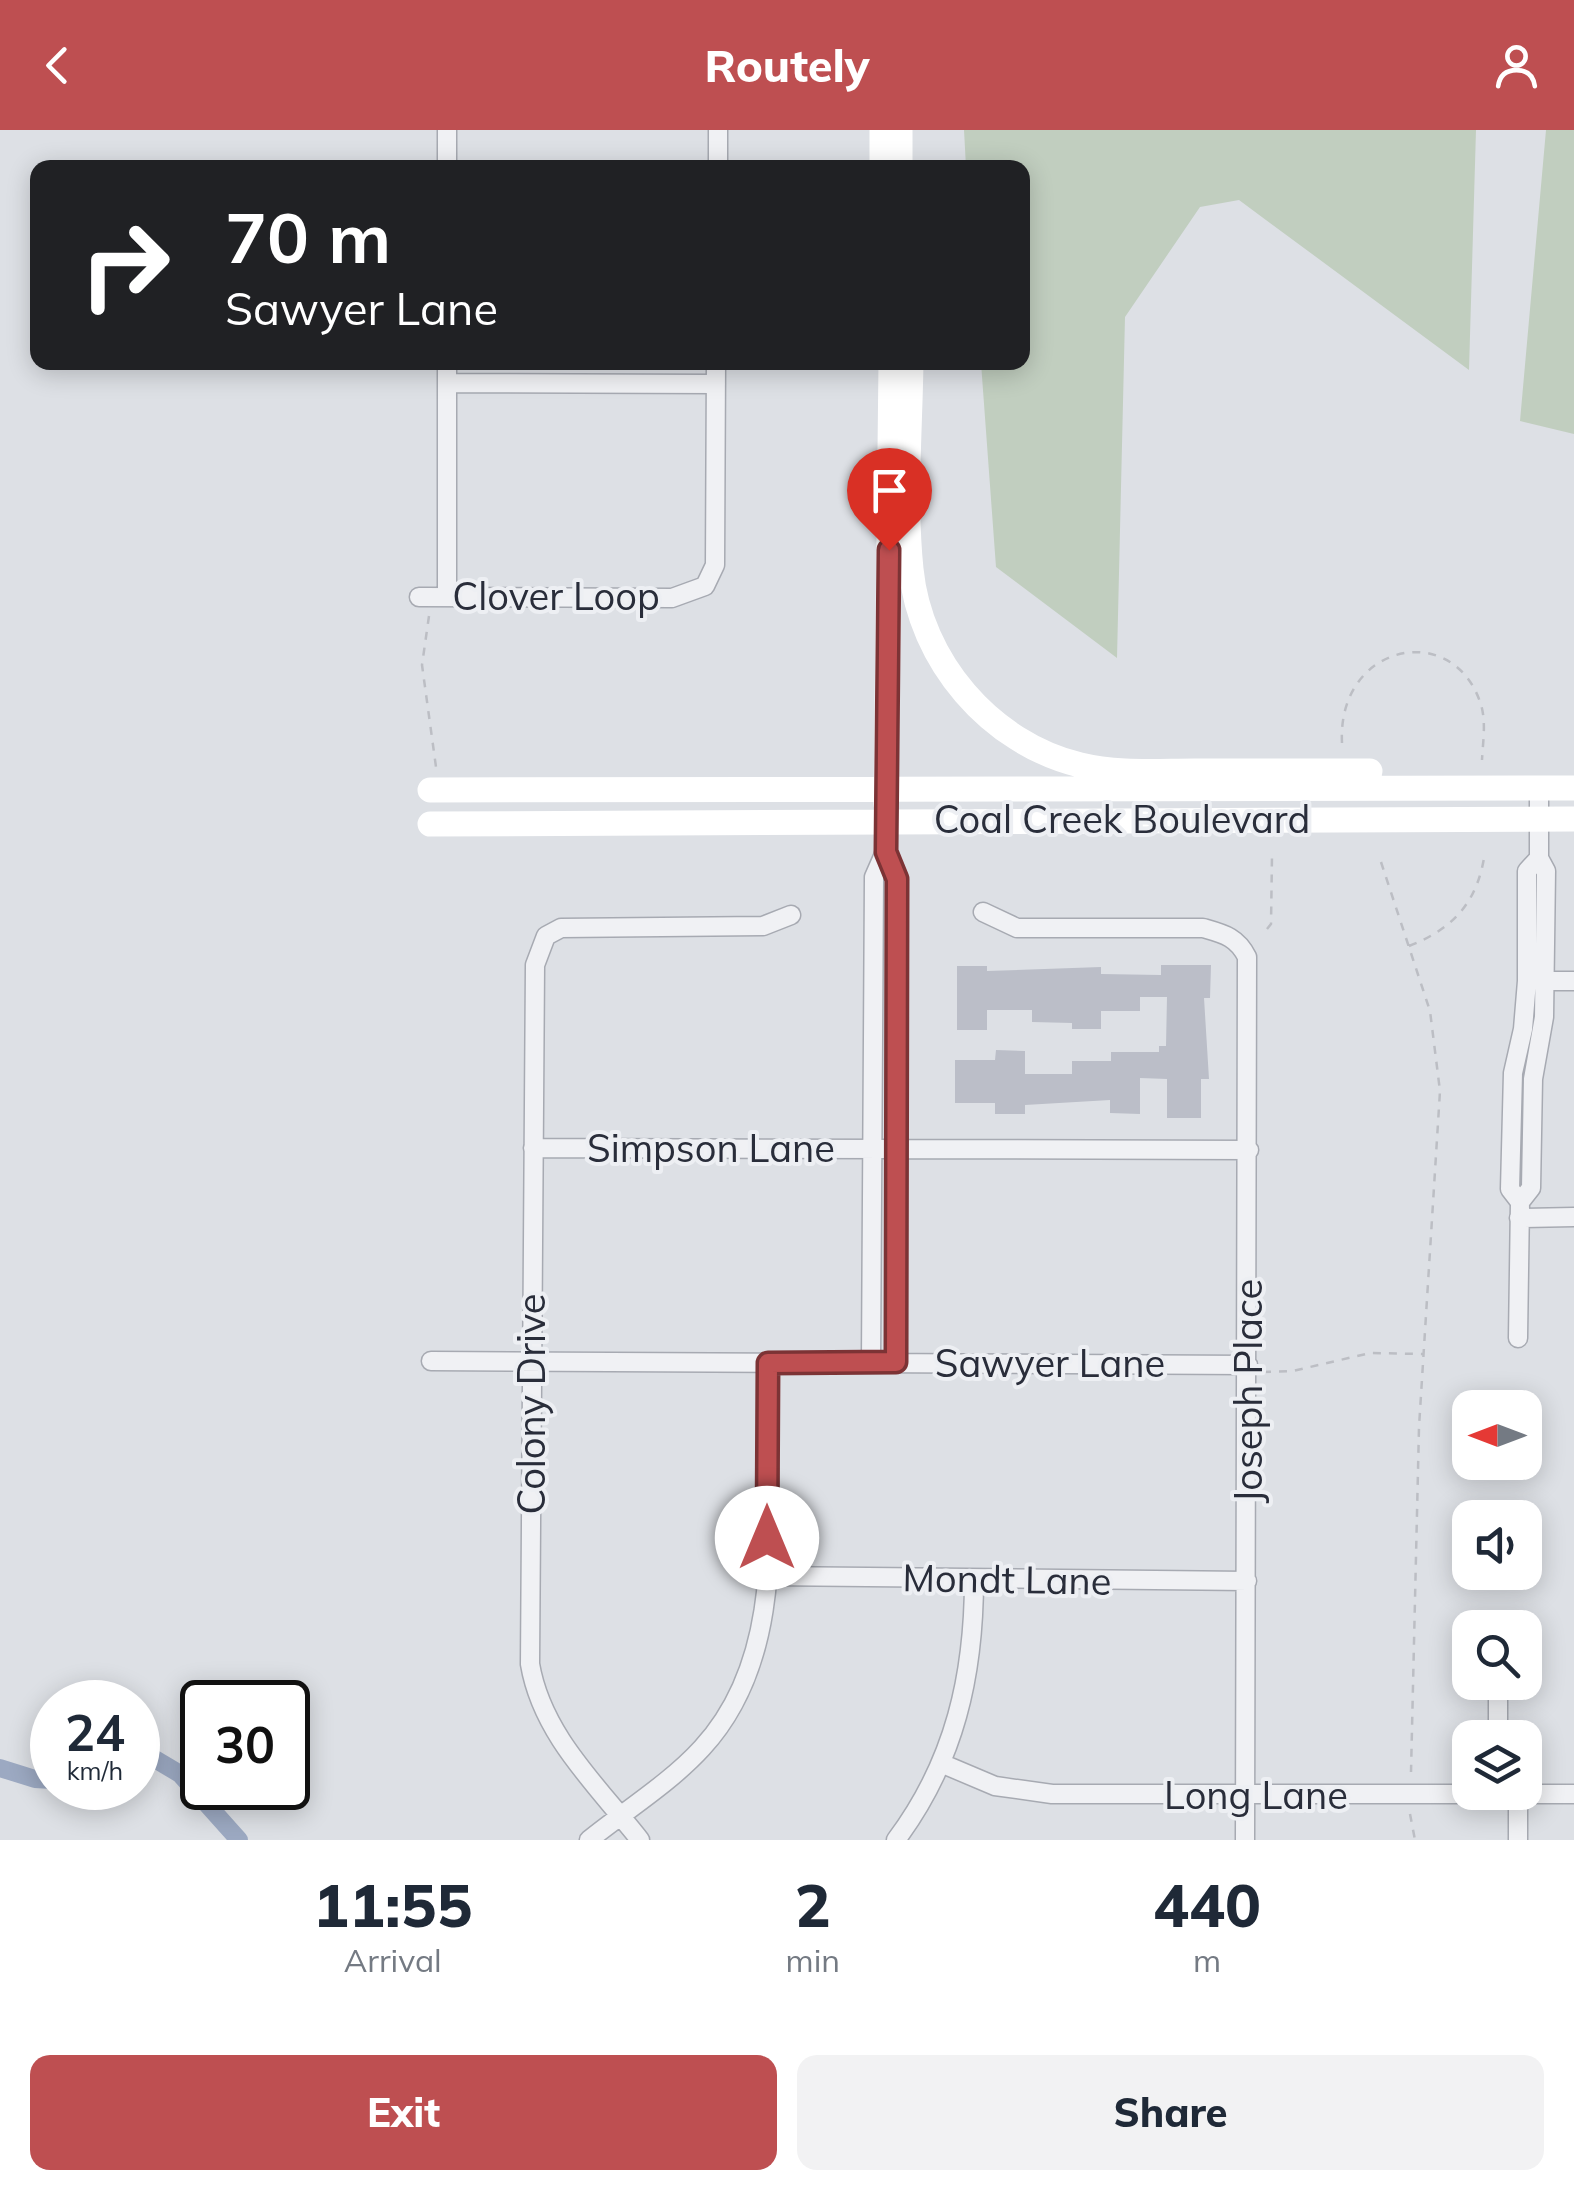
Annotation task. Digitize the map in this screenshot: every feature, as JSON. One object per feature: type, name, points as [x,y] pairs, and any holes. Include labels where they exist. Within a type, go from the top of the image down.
[{"type":"main road","points":[[882,130],[882,160]]},
{"type":"main road","points":[[900,130],[900,160]]},
{"type":"main road","points":[[886,819],[891,370]]},
{"type":"main road","points":[[910,370],[911,570],[921,614],[941,661],[971,703],[1001,727],[1040,750],[1079,765],[1120,771],[1369,771],[1508,788]]},
{"type":"main road","name":"Coal Creek Boulevard","points":[[433,778],[886,792],[1574,788]]},
{"type":"main road","name":"Coal Creek Boulevard","points":[[430,824],[886,819],[1574,819]]},
{"type":"street","points":[[447,130],[447,160]]},
{"type":"street","points":[[718,130],[718,160]]},
{"type":"street","points":[[447,370],[447,596]]},
{"type":"street","name":"Clover Loop","points":[[419,596],[672,598],[705,586],[715,565],[716,370]]},
{"type":"street","points":[[447,383],[716,384]]},
{"type":"street","points":[[1518,1338],[1520,1210],[1531,1188],[1529,1130],[1545,982],[1546,871],[1539,858],[1539,788]]},
{"type":"street","points":[[886,819],[886,852],[897,879],[896,1362]]},
{"type":"street","points":[[871,1362],[874,877],[886,852]]},
{"type":"street","points":[[1520,1210],[1510,1189],[1513,1073],[1524,1013],[1527,871],[1539,858]]},
{"type":"street","name":"Joseph Place","points":[[983,912],[1017,928],[1203,928],[1240,944],[1250,974],[1249,1150],[1255,1369],[1247,1581],[1245,1840]]},
{"type":"street","name":"Colony Drive","points":[[640,1840],[548,1724],[536,1699],[530,1664],[534,964],[546,936],[578,925],[763,926],[791,915]]},
{"type":"street","points":[[1545,982],[1574,981]]},
{"type":"street","name":"Simpson Lane","points":[[533,1148],[1249,1150]]},
{"type":"street","points":[[1520,1210],[1574,1217]]},
{"type":"street","name":"Sawyer Lane","points":[[431,1361],[896,1362],[1255,1369]]},
{"type":"street","points":[[588,1840],[702,1749],[730,1712],[758,1640],[767,1576],[768,1363]]},
{"type":"street","name":"Mondt Lane","points":[[767,1576],[1247,1581]]},
{"type":"street","points":[[896,1840],[944,1764],[965,1696],[974,1644],[974,1579]]},
{"type":"street","name":"Long Lane","points":[[944,1764],[995,1786],[1052,1794],[1452,1794]]},
{"type":"street","name":"Long Lane","points":[[1542,1794],[1574,1794]]},
{"type":"street","points":[[1510,1810],[1518,1840]]},
{"type":"path","points":[[429,616],[422,665],[433,778]]},
{"type":"path","points":[[1342,743],[1344,705],[1361,675],[1389,658],[1422,654],[1442,658],[1458,669],[1478,696],[1484,723],[1482,760]]},
{"type":"path","points":[[1408,947],[1443,931],[1468,906],[1485,852]]},
{"type":"path","points":[[1267,929],[1271,924],[1272,856]]},
{"type":"path","points":[[1381,862],[1430,1011],[1440,1091],[1422,1354],[1411,1772]]},
{"type":"path","points":[[1255,1369],[1293,1371],[1370,1353],[1422,1354]]},
{"type":"path","points":[[1410,1814],[1415,1840]]},
{"type":"green space","points":[[964,130],[1476,130],[1469,370],[1239,200],[1200,207],[1125,317],[1117,658],[996,567],[982,370],[1030,370],[1030,160],[966,160]]},
{"type":"green space","points":[[1546,130],[1574,130],[1574,434],[1520,421]]},
{"type":"building","points":[[1161,965],[1211,965],[1210,998],[1204,998],[1209,1079],[1201,1079],[1201,1118],[1167,1118],[1167,1079],[1140,1078],[1140,1114],[1110,1113],[1110,1100],[1025,1105],[1025,1114],[995,1114],[995,1103],[955,1103],[955,1060],[995,1060],[996,1050],[1025,1051],[1025,1074],[1072,1074],[1072,1061],[1111,1061],[1111,1052],[1159,1052],[1159,1046],[1166,1046],[1167,997],[1140,997],[1140,1011],[1101,1011],[1101,1029],[1072,1029],[1072,1023],[1032,1022],[1032,1010],[987,1010],[987,1030],[957,1030],[957,966],[987,966],[987,971],[1101,967],[1101,974],[1161,975]]},
{"type":"waterway","points":[[160,1762],[180,1774],[239,1840]]},
{"type":"waterway","points":[[0,1768],[30,1777]]},
{"type":"route","points":[[767,1538],[768,1363],[896,1362],[893,1167],[897,879],[886,852],[889,550]]}]
